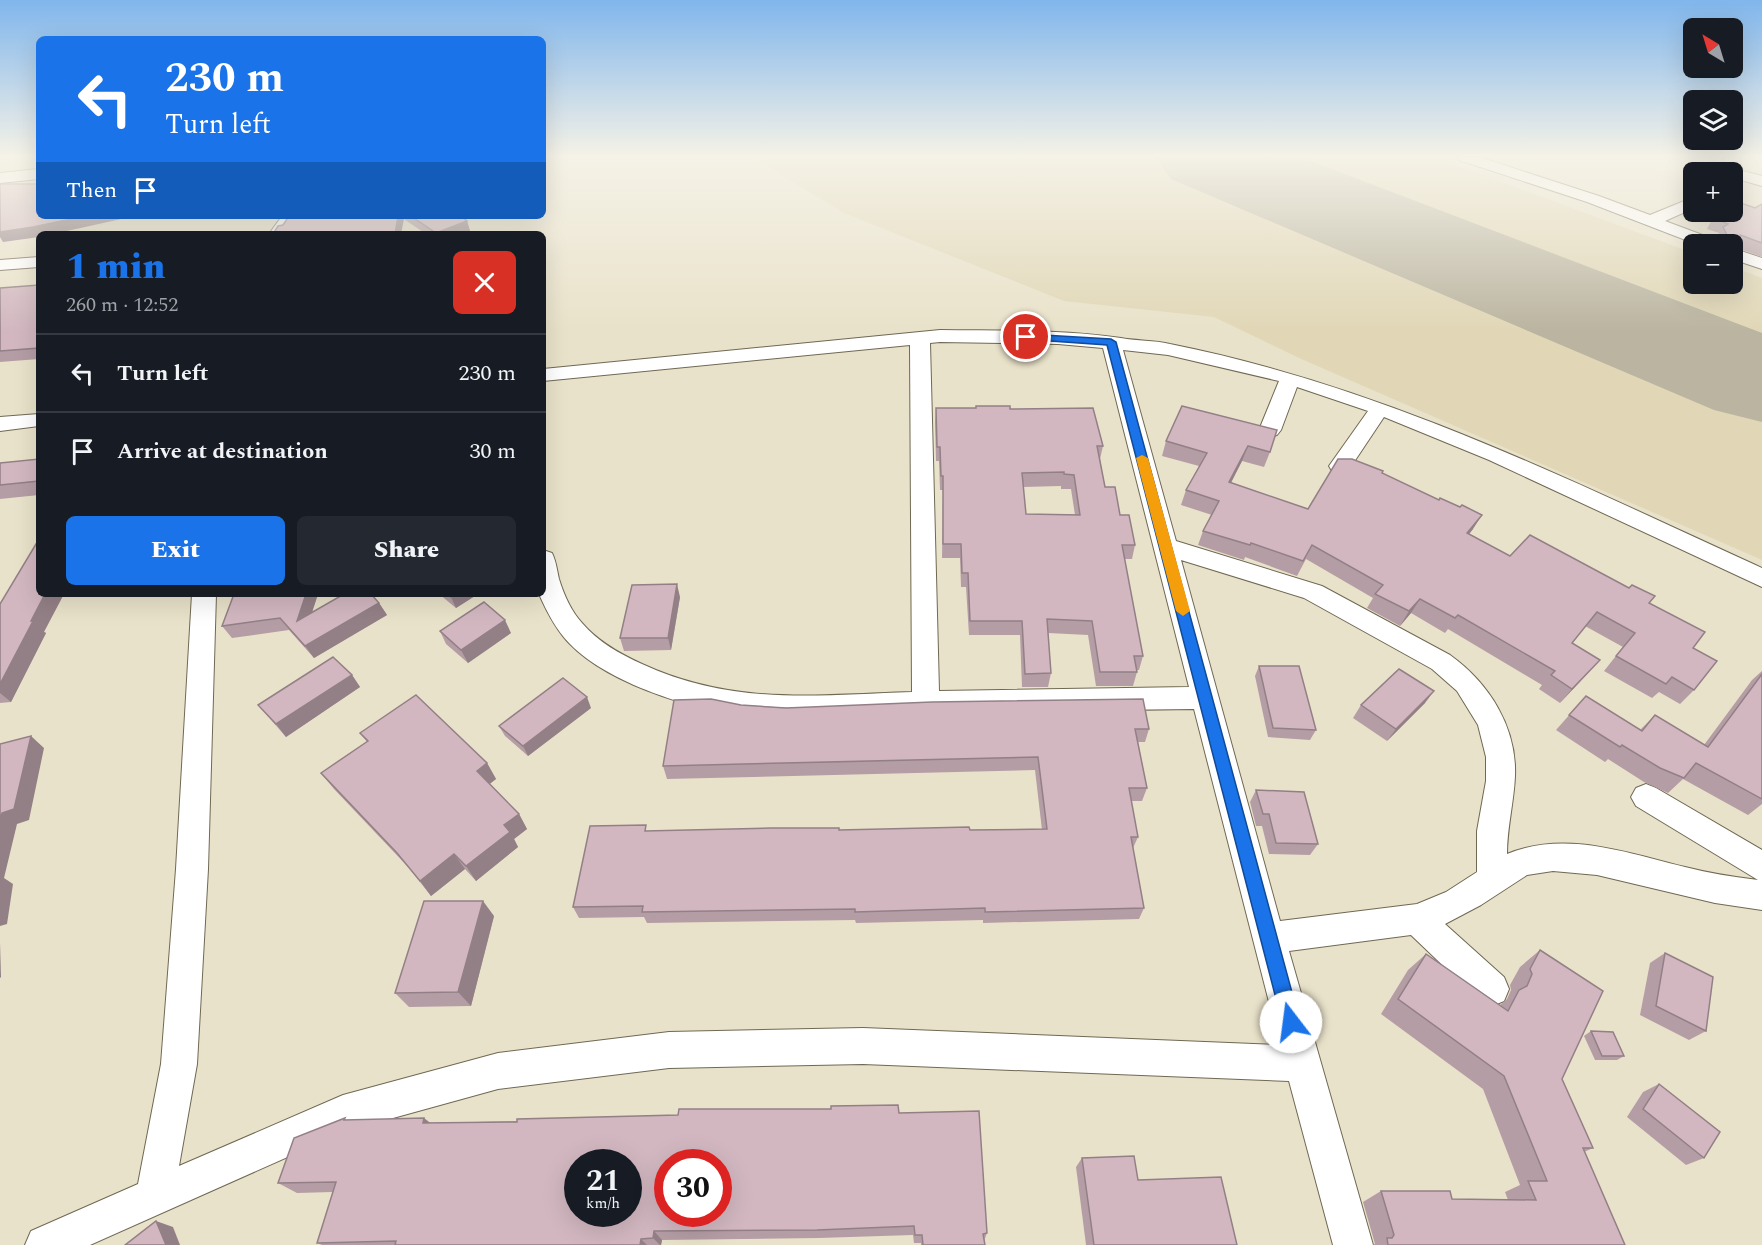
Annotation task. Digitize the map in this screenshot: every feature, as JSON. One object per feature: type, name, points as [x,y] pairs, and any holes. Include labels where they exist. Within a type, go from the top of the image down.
[{"type":"street","points":[[1632,215],[1683,234]]},
{"type":"street","points":[[1649,222],[1665,215]]},
{"type":"street","points":[[278,231],[288,219]]},
{"type":"street","points":[[1743,257],[1762,264]]},
{"type":"street","points":[[0,264],[36,262]]},
{"type":"street","points":[[546,375],[920,338],[1009,336],[1111,342],[1168,350],[1290,378],[1380,408],[1497,455],[1762,578]]},
{"type":"street","points":[[920,338],[926,702]]},
{"type":"street","points":[[1111,342],[1268,938],[1353,1245]]},
{"type":"street","points":[[1270,430],[1290,378]]},
{"type":"street","points":[[1340,466],[1380,408]]},
{"type":"street","points":[[0,424],[36,420]]},
{"type":"street","points":[[1166,547],[1314,592],[1441,662],[1459,675],[1482,702],[1490,719],[1498,748],[1501,771],[1491,846],[1493,879]]},
{"type":"street","points":[[546,578],[560,612],[581,640],[626,670],[698,696],[765,707],[1206,698]]},
{"type":"street","points":[[155,1195],[179,1064],[192,869],[204,597]]},
{"type":"street","points":[[1646,797],[1762,867]]},
{"type":"street","points":[[1268,938],[1417,919],[1438,912],[1520,863],[1551,858],[1603,862],[1709,888],[1762,895]]},
{"type":"street","points":[[1417,919],[1492,989]]},
{"type":"street","points":[[45,1245],[343,1113],[498,1071],[669,1050],[863,1046],[1302,1064]]},
{"type":"shaded area","points":[[849,215],[1591,215],[1683,249],[1683,294],[1743,294],[1743,271],[1762,278],[1762,560],[1299,358],[1214,317],[1064,301]]},
{"type":"building","points":[[0,215],[36,215],[36,219],[72,219],[33,227],[0,232]]},
{"type":"building","points":[[1743,215],[1762,215],[1762,243],[1743,236],[1743,234],[1726,234],[1723,227],[1728,224],[1723,222],[1743,222]]},
{"type":"building","points":[[287,219],[398,219],[396,231],[275,231],[278,226],[283,225]]},
{"type":"building","points":[[415,219],[465,219],[467,221],[441,231],[433,231]]},
{"type":"building","points":[[36,285],[36,348],[0,351],[0,288]]},
{"type":"building","points":[[976,406],[1010,406],[1010,409],[1093,408],[1103,446],[1097,446],[1105,487],[1115,487],[1120,515],[1129,515],[1135,545],[1122,545],[1143,656],[1134,656],[1137,672],[1100,672],[1092,621],[1047,619],[1051,673],[1025,674],[1022,621],[970,621],[968,573],[962,573],[961,544],[943,544],[943,476],[941,476],[940,447],[937,447],[936,408],[976,408]],"holes":[[[1064,472],[1064,474],[1074,475],[1080,515],[1026,514],[1022,473]]]},
{"type":"building","points":[[1182,406],[1277,430],[1270,452],[1248,446],[1229,482],[1308,509],[1338,459],[1352,459],[1383,471],[1382,473],[1439,500],[1440,498],[1460,507],[1462,505],[1482,515],[1467,533],[1510,556],[1530,535],[1629,588],[1632,585],[1655,596],[1649,603],[1705,632],[1693,648],[1717,661],[1694,690],[1672,677],[1666,684],[1616,656],[1635,633],[1597,612],[1572,643],[1600,660],[1572,689],[1551,675],[1555,671],[1458,615],[1455,618],[1420,599],[1409,611],[1375,594],[1383,585],[1312,545],[1303,561],[1251,543],[1250,545],[1203,531],[1219,501],[1186,490],[1207,453],[1166,441]]},
{"type":"building","points":[[36,459],[36,481],[0,485],[0,463]]},
{"type":"building","points":[[36,544],[36,597],[43,597],[0,684],[0,604]]},
{"type":"building","points":[[677,584],[668,638],[620,638],[632,585]]},
{"type":"building","points":[[233,597],[305,597],[297,621],[339,597],[374,597],[379,603],[305,646],[280,618],[222,626]]},
{"type":"building","points":[[484,602],[505,620],[461,650],[440,631]]},
{"type":"building","points":[[333,657],[352,675],[276,724],[258,705]]},
{"type":"building","points":[[1259,666],[1299,666],[1316,730],[1273,728]]},
{"type":"building","points":[[1399,669],[1434,691],[1396,729],[1361,705]]},
{"type":"building","points":[[1762,674],[1762,799],[1696,763],[1684,778],[1660,768],[1622,745],[1620,747],[1569,715],[1586,696],[1642,731],[1655,715],[1708,747]]},
{"type":"building","points":[[563,678],[587,697],[523,746],[499,726]]},
{"type":"building","points":[[416,695],[487,763],[477,771],[519,814],[504,825],[510,832],[466,866],[454,854],[420,881],[397,853],[321,773],[368,741],[360,733]]},
{"type":"building","points":[[711,699],[741,705],[786,708],[932,702],[1143,699],[1149,729],[1135,729],[1147,788],[1129,788],[1138,837],[1131,837],[1144,908],[985,912],[985,908],[855,912],[855,909],[642,912],[643,906],[573,907],[590,826],[646,825],[645,831],[969,827],[970,830],[1047,829],[1038,757],[663,766],[674,700]]},
{"type":"building","points":[[31,736],[14,809],[2,813],[0,821],[0,744]]},
{"type":"building","points":[[1256,790],[1304,792],[1318,844],[1276,843],[1269,814],[1263,814]]},
{"type":"building","points":[[424,901],[483,901],[458,992],[395,993]]},
{"type":"building","points":[[1540,950],[1603,991],[1562,1079],[1593,1148],[1583,1148],[1625,1245],[1388,1245],[1387,1238],[1392,1238],[1394,1235],[1381,1191],[1450,1191],[1452,1199],[1536,1200],[1528,1181],[1547,1181],[1504,1076],[1398,999],[1426,954],[1508,1011],[1519,990],[1527,986],[1532,974],[1530,969]]},
{"type":"building","points":[[1665,953],[1713,977],[1706,1031],[1656,1006]]},
{"type":"building","points":[[1591,1031],[1613,1032],[1624,1056],[1602,1056]]},
{"type":"building","points":[[1659,1084],[1720,1132],[1704,1158],[1643,1109]]},
{"type":"building","points":[[898,1105],[899,1113],[979,1111],[987,1233],[983,1234],[985,1245],[923,1245],[922,1235],[915,1235],[914,1226],[817,1230],[654,1231],[653,1238],[641,1239],[640,1245],[395,1245],[396,1241],[317,1243],[336,1182],[278,1183],[294,1138],[345,1118],[344,1120],[424,1118],[423,1123],[517,1122],[517,1119],[678,1115],[679,1109],[831,1109],[831,1106]]},
{"type":"building","points":[[1134,1156],[1138,1180],[1221,1177],[1237,1245],[1094,1245],[1082,1158]]},
{"type":"building","points":[[156,1221],[166,1245],[125,1245]]},
{"type":"runway","points":[[1351,215],[1762,381]]},
{"type":"slow traffic","points":[[1142,458],[1183,611]]},
{"type":"route","points":[[1026,337],[1111,342],[1291,1022]]}]
